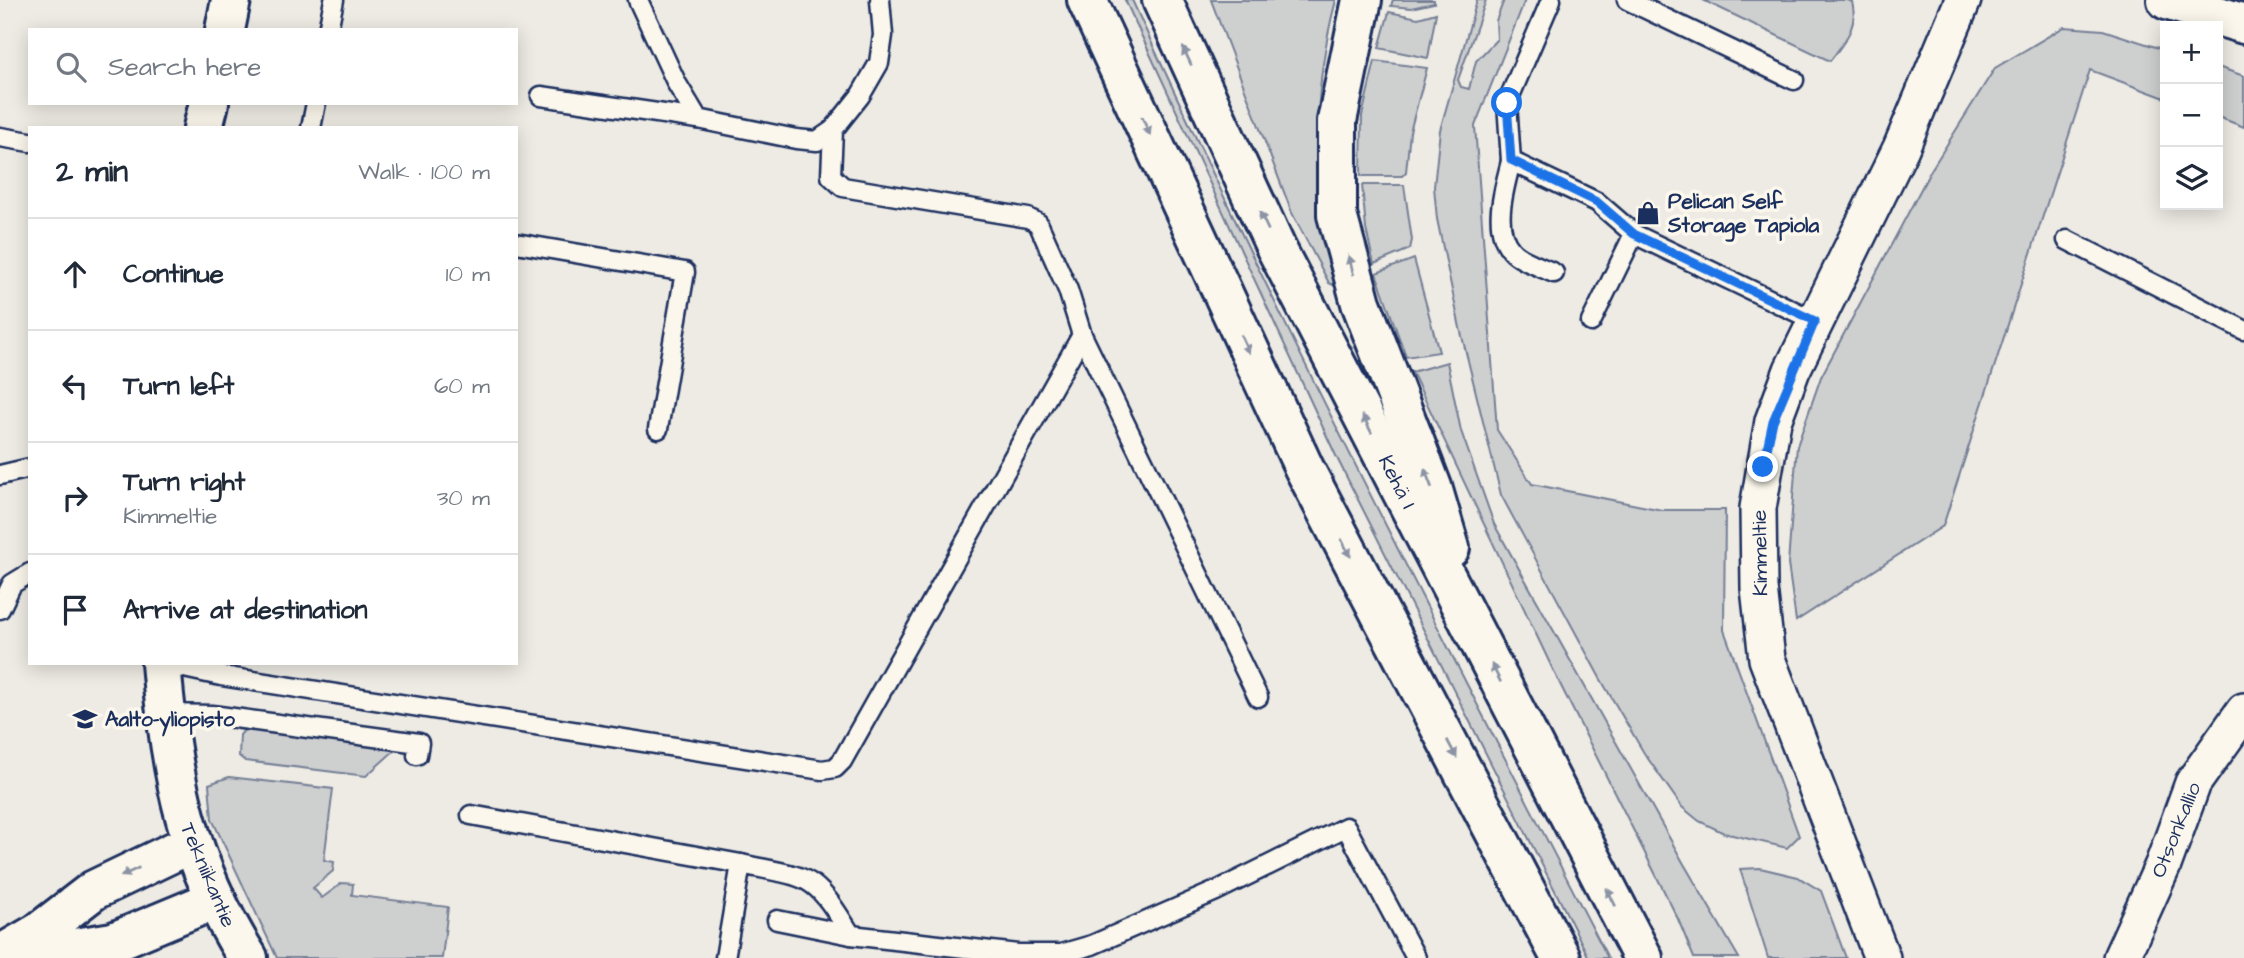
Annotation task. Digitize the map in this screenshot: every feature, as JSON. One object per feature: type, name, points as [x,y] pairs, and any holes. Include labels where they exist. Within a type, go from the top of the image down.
[{"type":"main road","points":[[225,28],[231,0]]},
{"type":"main road","points":[[1066,0],[1118,64]]},
{"type":"main road","points":[[1087,0],[1304,468],[1561,958]]},
{"type":"main road","name":"Kehä I","points":[[1162,0],[1276,248],[1643,958]]},
{"type":"main road","points":[[1362,0],[1337,121],[1337,215],[1361,303],[1432,487],[1477,637]]},
{"type":"main road","points":[[2167,0],[2244,24]]},
{"type":"main road","points":[[204,126],[209,105]]},
{"type":"main road","name":"Tekniikantie","points":[[161,665],[173,775],[192,843],[214,900],[248,958]]},
{"type":"main road","points":[[0,955],[38,933],[94,890],[192,843]]},
{"type":"main road","points":[[12,958],[113,942],[214,900]]},
{"type":"street","name":"Kimmeltie","points":[[1882,958],[1771,673],[1760,601],[1757,530],[1763,467],[1773,421],[1815,321],[1901,148],[1963,0]]},
{"type":"street","name":"Otsonkallio","points":[[2121,958],[2163,865],[2193,783],[2244,711]]},
{"type":"lane","points":[[328,28],[334,0]]},
{"type":"lane","points":[[638,0],[682,94],[698,120]]},
{"type":"lane","points":[[541,96],[817,141],[833,130],[860,96],[879,63],[883,35],[880,0]]},
{"type":"lane","points":[[1551,0],[1507,103],[1511,160],[1502,201],[1502,235],[1512,252],[1554,273]]},
{"type":"lane","points":[[1627,0],[1794,80]]},
{"type":"lane","points":[[311,126],[316,105]]},
{"type":"lane","points":[[833,130],[831,176],[843,187],[1028,218],[1038,223],[1068,290],[1082,335],[1258,697]]},
{"type":"lane","points":[[0,137],[28,142]]},
{"type":"lane","points":[[1511,160],[1597,202],[1634,234],[1815,321]]},
{"type":"lane","points":[[1591,322],[1634,234]]},
{"type":"lane","points":[[2067,240],[2244,330]]},
{"type":"lane","points":[[518,243],[685,272],[658,429]]},
{"type":"lane","points":[[178,665],[822,769],[835,768],[842,761],[1082,335]]},
{"type":"lane","points":[[0,475],[28,468]]},
{"type":"lane","points":[[0,609],[6,583],[28,574]]},
{"type":"lane","points":[[165,714],[212,715],[419,743],[417,755]]},
{"type":"lane","points":[[471,815],[789,871],[814,882],[851,935]]},
{"type":"lane","points":[[777,919],[851,935],[1018,954],[1061,954],[1092,945],[1216,891],[1346,827],[1416,958]]},
{"type":"lane","points":[[725,958],[741,864]]},
{"type":"shaded area","points":[[1125,0],[1132,0],[1304,362],[1608,958],[1589,958],[1337,458]]},
{"type":"shaded area","points":[[1211,0],[1336,0],[1318,108],[1322,213],[1335,286],[1329,283],[1292,213]]},
{"type":"shaded area","points":[[1393,0],[1434,0],[1434,3],[1411,8],[1391,6]]},
{"type":"shaded area","points":[[1477,0],[1486,0],[1458,80],[1461,87],[1469,89],[1476,61],[1497,39],[1496,21],[1504,0],[1525,0],[1475,126],[1497,430],[1532,484],[1662,510],[1725,510],[1724,630],[1799,836],[1787,848],[1724,833],[1699,821],[1682,807],[1644,753],[1600,678],[1501,495],[1460,328],[1437,219],[1434,187],[1440,130]]},
{"type":"shaded area","points":[[1703,0],[1848,0],[1852,2],[1854,11],[1852,27],[1830,61]]},
{"type":"shaded area","points":[[1389,12],[1418,18],[1436,13],[1428,58],[1379,48]]},
{"type":"shaded area","points":[[2064,27],[2103,30],[2160,48],[2160,96],[2090,70],[1943,526],[1796,621],[1788,564],[1797,446],[1821,377],[1931,170],[1995,68]]},
{"type":"shaded area","points":[[1375,61],[1427,68],[1410,132],[1406,172],[1402,176],[1361,176],[1362,116]]},
{"type":"shaded area","points":[[2223,69],[2244,76],[2244,127],[2223,119]]},
{"type":"shaded area","points":[[1362,185],[1404,185],[1412,240],[1410,249],[1374,264],[1366,229]]},
{"type":"shaded area","points":[[1414,259],[1439,352],[1406,357],[1376,273]]},
{"type":"shaded area","points":[[1447,362],[1461,431],[1494,524],[1739,958],[1694,958],[1678,919],[1554,672],[1412,372]]},
{"type":"shaded area","points":[[246,728],[395,750],[366,776],[245,761],[239,756],[240,735]]},
{"type":"shaded area","points":[[229,777],[333,789],[324,860],[334,862],[333,871],[313,888],[322,898],[342,883],[353,884],[352,895],[448,907],[442,958],[277,958],[212,819],[209,784]]},
{"type":"shaded area","points":[[1760,868],[1798,877],[1821,891],[1846,958],[1768,958],[1740,869]]},
{"type":"place","name":"Pelican Self Storage Tapiola","points":[[1648,213]]},
{"type":"place","name":"Aalto-yliopisto","points":[[85,719]]},
{"type":"route","points":[[1507,103],[1511,160],[1597,202],[1634,234],[1815,321],[1792,370],[1773,421],[1763,467]]}]
